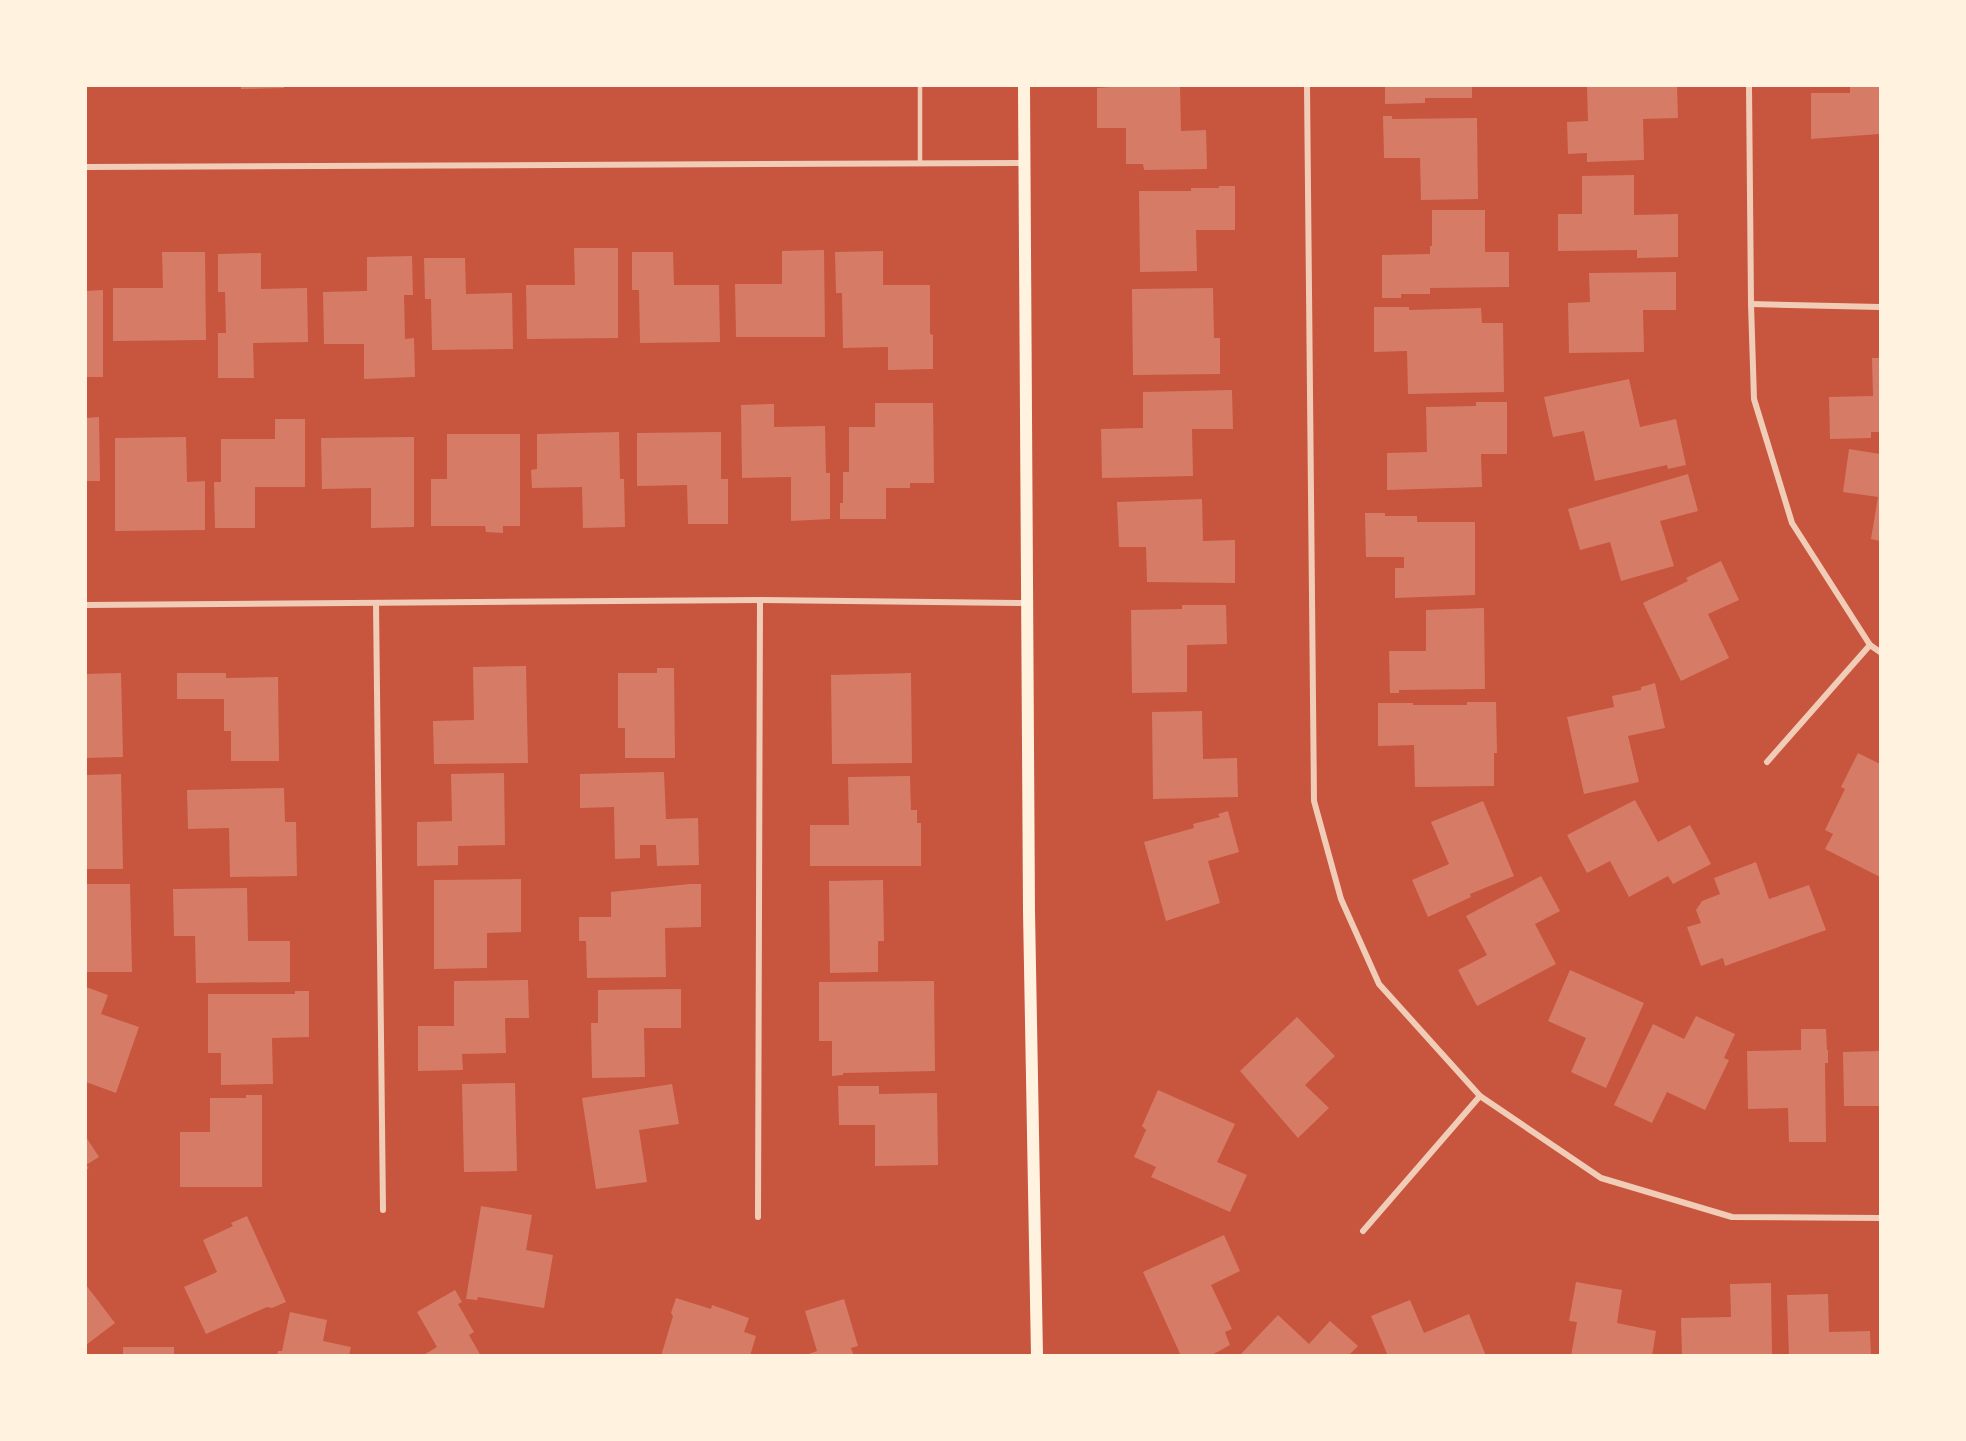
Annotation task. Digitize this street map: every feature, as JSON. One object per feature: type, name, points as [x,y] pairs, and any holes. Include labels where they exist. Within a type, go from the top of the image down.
[{"type":"main road","points":[[1023,86],[1029,899],[1037,1356]]},
{"type":"street","points":[[1307,86],[1314,801],[1341,899],[1379,984],[1480,1096],[1601,1178],[1732,1217],[1881,1218]]},
{"type":"street","points":[[1749,86],[1754,399],[1792,522],[1870,645],[1881,652]]},
{"type":"street","points":[[86,167],[1023,163]]},
{"type":"street","points":[[1751,304],[1881,307]]},
{"type":"street","points":[[758,1217],[760,600]]},
{"type":"street","points":[[86,605],[760,600],[1028,603]]},
{"type":"street","points":[[376,603],[382,1210]]},
{"type":"street","points":[[1767,762],[1870,645]]},
{"type":"street","points":[[1363,1231],[1480,1096]]},
{"type":"lane","points":[[920,86],[920,162]]},
{"type":"building","points":[[241,86],[284,86],[284,88],[241,89]]},
{"type":"building","points":[[1180,86],[1181,131],[1206,130],[1207,169],[1144,170],[1143,164],[1126,164],[1126,128],[1097,128],[1097,88]]},
{"type":"building","points":[[1385,86],[1472,86],[1472,98],[1425,98],[1425,103],[1385,104]]},
{"type":"building","points":[[1587,86],[1677,86],[1678,118],[1643,119],[1644,160],[1587,162],[1587,153],[1568,154],[1567,122],[1588,121]]},
{"type":"building","points":[[1850,86],[1880,86],[1880,134],[1811,139],[1811,93],[1850,93]]},
{"type":"building","points":[[1383,116],[1392,116],[1392,119],[1477,118],[1478,199],[1421,200],[1420,158],[1384,158]]},
{"type":"building","points":[[1634,175],[1634,215],[1678,214],[1678,257],[1637,258],[1637,250],[1558,251],[1558,214],[1582,214],[1582,176]]},
{"type":"building","points":[[1219,186],[1235,186],[1235,230],[1196,230],[1197,271],[1140,272],[1139,191],[1191,191],[1191,188],[1219,188]]},
{"type":"building","points":[[1432,210],[1485,210],[1485,252],[1509,252],[1509,287],[1430,288],[1430,294],[1401,294],[1401,298],[1382,298],[1382,255],[1430,254]]},
{"type":"building","points":[[574,248],[618,248],[618,338],[527,339],[526,285],[575,285]]},
{"type":"building","points":[[824,250],[825,337],[736,337],[735,284],[782,284],[782,251]]},
{"type":"building","points":[[883,251],[883,285],[930,285],[933,369],[888,370],[888,347],[843,348],[842,293],[836,293],[835,252]]},
{"type":"building","points":[[162,252],[205,252],[206,340],[113,341],[113,288],[163,288]]},
{"type":"building","points":[[632,252],[673,252],[674,285],[719,285],[720,342],[640,343],[639,290],[632,290]]},
{"type":"building","points":[[261,253],[261,289],[307,288],[308,342],[253,343],[254,378],[218,378],[218,333],[226,333],[225,292],[218,292],[218,254]]},
{"type":"building","points":[[412,256],[413,295],[404,295],[405,339],[414,338],[415,377],[364,379],[364,344],[324,344],[323,292],[367,291],[367,257]]},
{"type":"building","points":[[424,258],[465,258],[466,294],[512,293],[513,349],[432,350],[431,299],[425,299]]},
{"type":"building","points":[[1676,272],[1676,310],[1643,310],[1644,352],[1569,353],[1568,303],[1590,302],[1589,273]]},
{"type":"building","points":[[1213,288],[1214,338],[1220,338],[1220,374],[1133,375],[1132,289]]},
{"type":"building","points":[[103,290],[103,377],[86,377],[86,291]]},
{"type":"building","points":[[1374,307],[1409,307],[1409,310],[1481,308],[1482,323],[1503,323],[1504,392],[1408,394],[1407,351],[1374,352]]},
{"type":"building","points":[[1872,358],[1880,358],[1880,432],[1871,432],[1871,438],[1830,439],[1829,397],[1873,396]]},
{"type":"building","points":[[1629,379],[1640,427],[1676,419],[1686,465],[1668,469],[1667,465],[1595,481],[1584,431],[1553,437],[1544,397]]},
{"type":"building","points":[[1232,390],[1233,429],[1192,429],[1193,476],[1102,478],[1101,429],[1143,428],[1143,392]]},
{"type":"building","points":[[1476,402],[1507,402],[1507,454],[1481,454],[1482,487],[1387,490],[1387,453],[1427,452],[1426,407],[1476,406]]},
{"type":"building","points":[[875,403],[933,403],[934,483],[910,483],[910,488],[886,488],[886,519],[840,519],[840,503],[843,503],[843,472],[849,472],[849,427],[875,427]]},
{"type":"building","points":[[774,404],[774,427],[825,426],[826,473],[830,473],[830,519],[791,521],[791,477],[742,478],[741,405]]},
{"type":"building","points":[[99,417],[100,481],[86,481],[86,418]]},
{"type":"building","points":[[275,419],[305,419],[305,487],[255,487],[255,528],[215,528],[214,482],[221,482],[221,439],[275,439]]},
{"type":"building","points":[[619,432],[620,479],[624,479],[625,527],[583,528],[582,487],[532,488],[531,470],[537,469],[537,434]]},
{"type":"building","points":[[721,432],[721,479],[728,479],[728,524],[688,524],[687,485],[637,486],[637,433]]},
{"type":"building","points":[[447,434],[520,434],[520,526],[503,526],[503,533],[486,532],[485,526],[431,526],[431,479],[447,479]]},
{"type":"building","points":[[186,437],[187,482],[205,481],[205,530],[115,531],[115,438]]},
{"type":"building","points":[[414,437],[414,527],[371,528],[371,488],[322,489],[321,438]]},
{"type":"building","points":[[1849,449],[1880,454],[1880,541],[1871,539],[1878,497],[1843,492]]},
{"type":"building","points":[[1688,474],[1698,511],[1660,521],[1674,566],[1621,581],[1610,542],[1580,550],[1568,509]]},
{"type":"building","points":[[1202,499],[1203,541],[1235,540],[1235,583],[1147,582],[1146,547],[1119,547],[1117,502]]},
{"type":"building","points":[[1365,513],[1385,513],[1385,516],[1417,516],[1417,522],[1475,522],[1475,595],[1395,598],[1395,568],[1404,568],[1404,557],[1366,557]]},
{"type":"building","points":[[1721,561],[1739,600],[1708,614],[1729,658],[1681,681],[1643,603],[1688,581],[1686,578]]},
{"type":"building","points":[[1182,605],[1226,605],[1227,644],[1187,645],[1187,692],[1132,693],[1131,610],[1182,609]]},
{"type":"building","points":[[1484,608],[1485,689],[1399,690],[1399,693],[1390,693],[1389,651],[1426,651],[1426,610]]},
{"type":"building","points":[[526,666],[528,763],[434,764],[433,721],[474,720],[473,667]]},
{"type":"building","points":[[657,668],[674,668],[675,758],[625,758],[625,728],[618,728],[618,673],[657,673]]},
{"type":"building","points":[[121,673],[123,757],[86,758],[86,674]]},
{"type":"building","points":[[177,673],[226,673],[226,678],[278,677],[279,761],[231,761],[231,731],[224,731],[224,699],[177,699]]},
{"type":"building","points":[[911,673],[912,763],[832,764],[831,675]]},
{"type":"building","points":[[1655,683],[1665,728],[1628,736],[1639,782],[1584,794],[1567,717],[1614,707],[1612,696],[1641,690],[1641,687]]},
{"type":"building","points":[[1467,702],[1496,702],[1497,753],[1494,753],[1494,786],[1415,787],[1414,745],[1378,746],[1378,703],[1467,705]]},
{"type":"building","points":[[1202,711],[1203,759],[1237,758],[1238,797],[1153,799],[1152,712]]},
{"type":"building","points":[[1858,753],[1880,764],[1880,877],[1825,849],[1833,834],[1825,830],[1845,789],[1841,787]]},
{"type":"building","points":[[664,772],[666,819],[698,818],[699,865],[657,866],[656,845],[640,845],[640,858],[615,859],[614,807],[580,808],[580,774]]},
{"type":"building","points":[[504,773],[505,845],[458,846],[458,865],[417,866],[417,822],[452,821],[451,774]]},
{"type":"building","points":[[121,774],[123,869],[86,869],[86,775]]},
{"type":"building","points":[[910,776],[911,810],[917,810],[917,823],[921,823],[921,866],[810,866],[810,825],[849,825],[848,777]]},
{"type":"building","points":[[284,788],[285,822],[296,822],[297,876],[230,877],[229,828],[188,829],[187,790]]},
{"type":"building","points":[[1635,800],[1658,842],[1690,825],[1711,864],[1673,884],[1668,876],[1629,897],[1610,861],[1587,873],[1567,835]]},
{"type":"building","points":[[1483,801],[1514,876],[1470,894],[1471,897],[1428,917],[1412,880],[1449,864],[1431,822]]},
{"type":"building","points":[[1228,811],[1239,852],[1208,861],[1220,903],[1166,921],[1144,842],[1194,828],[1193,824],[1220,817],[1218,814]]},
{"type":"building","points":[[1756,862],[1769,899],[1809,885],[1826,930],[1725,966],[1723,958],[1701,966],[1687,927],[1701,923],[1696,910],[1702,901],[1720,894],[1714,878]]},
{"type":"building","points":[[1541,876],[1560,911],[1535,924],[1556,964],[1477,1006],[1458,970],[1487,955],[1466,916]]},
{"type":"building","points":[[521,879],[521,932],[487,933],[487,968],[434,969],[434,880]]},
{"type":"building","points":[[883,880],[884,941],[878,941],[878,972],[830,973],[829,881]]},
{"type":"building","points":[[86,884],[130,884],[132,972],[86,972]]},
{"type":"building","points":[[701,884],[701,927],[665,928],[666,977],[587,978],[586,941],[579,941],[579,917],[611,917],[611,892]]},
{"type":"building","points":[[247,888],[248,941],[290,941],[290,982],[196,983],[195,936],[174,936],[173,889]]},
{"type":"building","points":[[1570,970],[1644,1003],[1606,1088],[1571,1072],[1586,1038],[1548,1021]]},
{"type":"building","points":[[528,980],[529,1018],[505,1018],[506,1053],[462,1054],[463,1070],[418,1071],[418,1026],[454,1026],[454,981]]},
{"type":"building","points":[[934,981],[935,1071],[843,1073],[843,1075],[832,1076],[832,1041],[819,1041],[819,982]]},
{"type":"building","points":[[86,987],[108,995],[101,1014],[139,1027],[116,1093],[86,1082]]},
{"type":"building","points":[[681,989],[681,1028],[644,1028],[645,1077],[592,1078],[591,1023],[598,1023],[598,990]]},
{"type":"building","points":[[295,991],[309,991],[309,1037],[272,1038],[273,1084],[221,1085],[221,1053],[208,1053],[208,994],[295,994]]},
{"type":"building","points":[[1696,1016],[1735,1034],[1724,1058],[1729,1060],[1705,1110],[1667,1092],[1652,1123],[1614,1105],[1653,1024],[1684,1039]]},
{"type":"building","points":[[1297,1017],[1335,1056],[1305,1085],[1329,1108],[1298,1138],[1240,1071]]},
{"type":"building","points":[[1801,1029],[1826,1029],[1828,1063],[1825,1063],[1826,1142],[1789,1142],[1788,1108],[1748,1109],[1747,1051],[1801,1050]]},
{"type":"building","points":[[1880,1051],[1880,1106],[1844,1106],[1843,1052]]},
{"type":"building","points":[[515,1083],[517,1171],[464,1172],[462,1084]]},
{"type":"building","points":[[672,1084],[679,1124],[639,1130],[647,1182],[596,1189],[582,1098]]},
{"type":"building","points":[[838,1086],[879,1086],[879,1094],[937,1093],[938,1165],[875,1166],[875,1125],[839,1125]]},
{"type":"building","points":[[1158,1090],[1235,1124],[1217,1162],[1247,1175],[1230,1212],[1151,1177],[1156,1167],[1134,1157],[1146,1130],[1142,1126]]},
{"type":"building","points":[[246,1095],[262,1095],[262,1187],[180,1187],[180,1132],[210,1132],[210,1098],[246,1098]]},
{"type":"building","points":[[86,1137],[99,1157],[86,1165]]},
{"type":"building","points":[[481,1206],[532,1215],[526,1250],[553,1255],[544,1308],[478,1297],[477,1300],[466,1299]]},
{"type":"building","points":[[247,1216],[286,1302],[272,1308],[267,1307],[206,1334],[184,1287],[217,1272],[203,1240],[233,1226],[231,1223]]},
{"type":"building","points":[[1224,1235],[1240,1271],[1211,1285],[1232,1329],[1225,1332],[1230,1345],[1210,1356],[1181,1356],[1143,1272]]},
{"type":"building","points":[[1576,1282],[1622,1290],[1617,1323],[1656,1331],[1652,1356],[1571,1356],[1577,1322],[1569,1321]]},
{"type":"building","points":[[1771,1283],[1772,1356],[1682,1356],[1681,1318],[1731,1317],[1730,1284]]},
{"type":"building","points":[[86,1285],[115,1323],[86,1345]]},
{"type":"building","points":[[455,1290],[462,1302],[458,1304],[474,1332],[469,1335],[481,1356],[422,1356],[437,1347],[417,1312]]},
{"type":"building","points":[[1828,1294],[1829,1332],[1870,1331],[1871,1356],[1789,1356],[1787,1295]]},
{"type":"building","points":[[676,1298],[711,1309],[712,1305],[749,1318],[744,1332],[756,1336],[750,1356],[661,1356]]},
{"type":"building","points":[[844,1299],[858,1346],[851,1348],[854,1356],[803,1356],[817,1351],[805,1311]]},
{"type":"building","points":[[1410,1300],[1424,1333],[1469,1314],[1486,1356],[1388,1356],[1371,1316]]},
{"type":"building","points":[[290,1312],[327,1320],[323,1341],[351,1347],[349,1356],[277,1356],[278,1351],[282,1351]]},
{"type":"building","points":[[1278,1315],[1309,1344],[1330,1321],[1358,1346],[1348,1356],[1239,1356]]},
{"type":"building","points":[[123,1347],[174,1347],[174,1356],[123,1356]]}]
